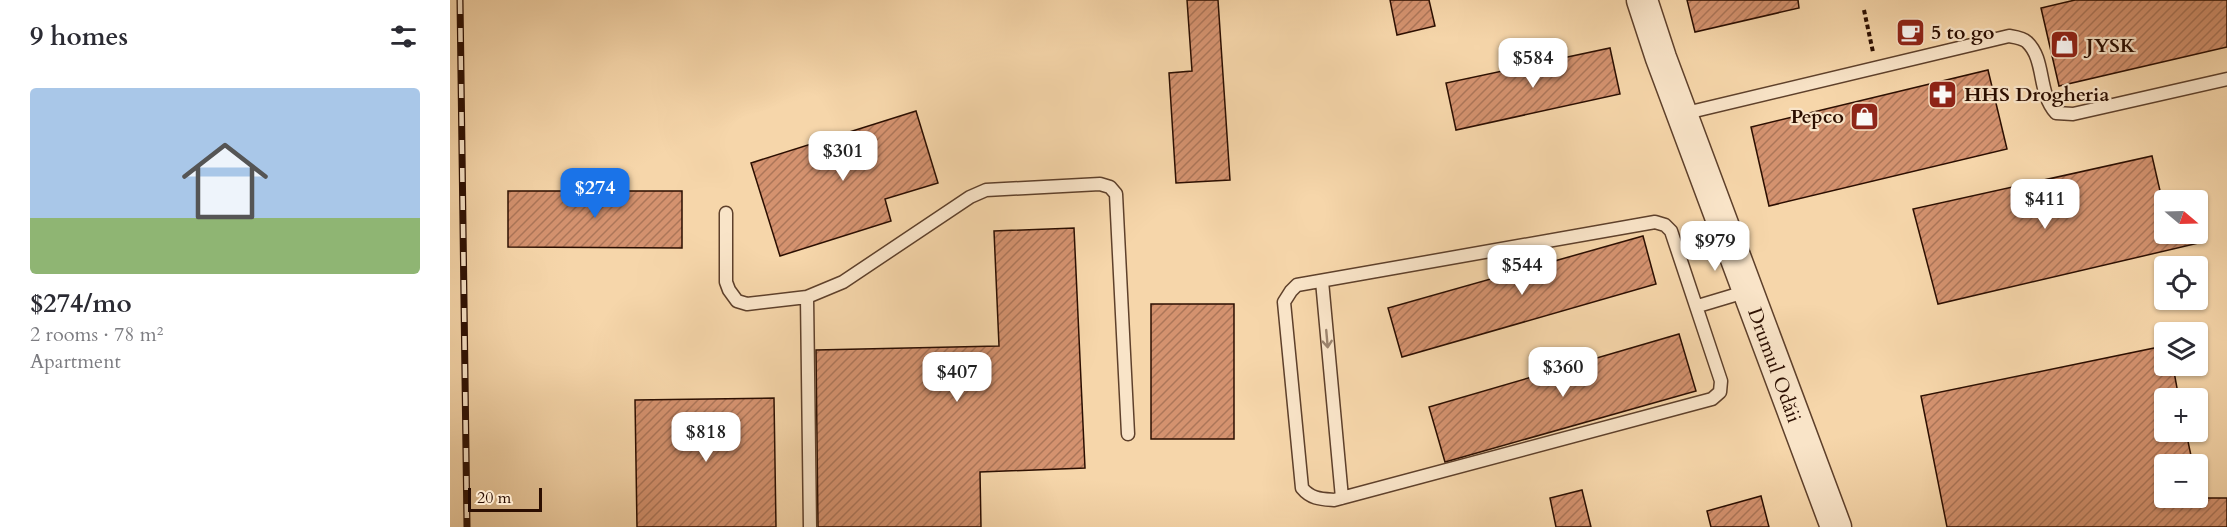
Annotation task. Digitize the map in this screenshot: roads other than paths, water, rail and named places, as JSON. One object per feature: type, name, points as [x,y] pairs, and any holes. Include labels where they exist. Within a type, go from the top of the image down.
[{"type":"street","name":"Drumul Odăii","points":[[1642,0],[1682,114],[1836,527]]},
{"type":"lane","points":[[1682,114],[2009,36],[2026,41],[2036,54],[2048,103],[2056,113],[2073,114],[2227,79]]},
{"type":"lane","points":[[726,213],[726,282],[737,301],[747,304],[807,297],[843,282],[970,197],[986,190],[1100,184],[1110,187],[1116,194],[1128,434]]},
{"type":"lane","points":[[1655,222],[1665,225],[1671,231],[1698,306],[1721,381],[1720,392],[1712,399],[1334,500],[1316,498],[1302,488],[1284,302],[1297,285],[1655,222]]},
{"type":"lane","points":[[1322,281],[1342,498]]},
{"type":"lane","points":[[1698,306],[1748,291]]},
{"type":"lane","points":[[807,297],[810,527]]},
{"type":"railway","points":[[460,0],[467,527]]},
{"type":"place","name":"5 to go","points":[[1910,32]]},
{"type":"place","name":"JYSK","points":[[2065,45]]},
{"type":"place","name":"HHS Drogheria","points":[[1943,94]]},
{"type":"place","name":"Pepco","points":[[1865,116]]}]
